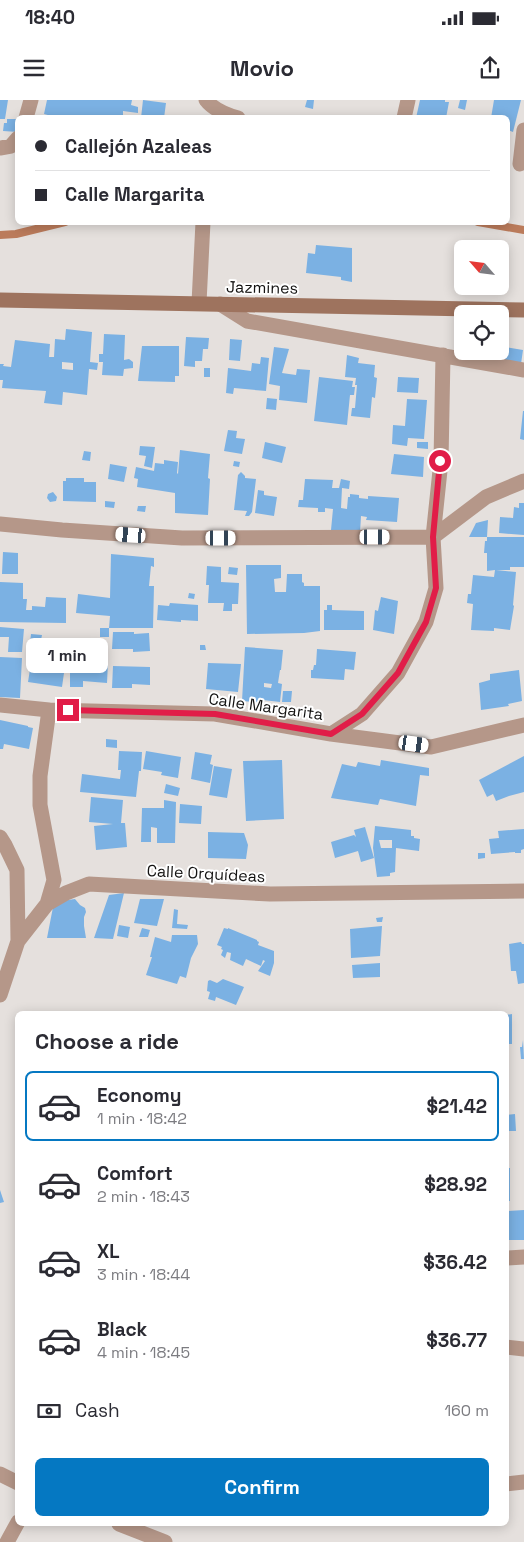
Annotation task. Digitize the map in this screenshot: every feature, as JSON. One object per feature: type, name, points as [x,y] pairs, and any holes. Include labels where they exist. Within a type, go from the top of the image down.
[{"type":"main road","name":"Jazmines","points":[[0,300],[524,310]]},
{"type":"street","points":[[27,115],[31,100]]},
{"type":"street","points":[[405,115],[408,100]]},
{"type":"street","points":[[207,107],[228,115]]},
{"type":"street","points":[[517,163],[524,130]]},
{"type":"street","points":[[199,303],[203,225]]},
{"type":"street","points":[[220,304],[247,321],[524,370]]},
{"type":"street","points":[[331,734],[362,714],[398,673],[426,622],[436,588],[433,537],[440,461],[443,355]]},
{"type":"street","points":[[0,524],[182,538],[433,537],[486,497],[524,481]]},
{"type":"street","name":"Calle Margarita","points":[[0,705],[49,710],[215,714],[331,734],[431,747],[524,725]]},
{"type":"street","points":[[46,904],[54,880],[40,804],[40,776],[49,710]]},
{"type":"street","points":[[0,837],[16,870],[18,941],[0,995]]},
{"type":"street","name":"Calle Orquídeas","points":[[18,941],[46,904],[88,884],[270,894],[524,891]]},
{"type":"street","points":[[509,1258],[524,1257]]},
{"type":"street","points":[[509,1347],[524,1349]]},
{"type":"street","points":[[0,1474],[15,1482]]},
{"type":"street","points":[[509,1484],[524,1482]]},
{"type":"street","points":[[7,1542],[16,1526]]},
{"type":"street","points":[[124,1526],[165,1542]]},
{"type":"building","points":[[0,100],[8,100],[5,119],[0,119]]},
{"type":"building","points":[[47,100],[132,100],[131,105],[138,107],[138,113],[123,111],[123,115],[44,114]]},
{"type":"building","points":[[143,100],[166,103],[164,115],[141,115]]},
{"type":"building","points":[[307,100],[314,100],[313,109],[305,107]]},
{"type":"building","points":[[420,100],[445,100],[445,102],[449,102],[447,115],[417,115]]},
{"type":"building","points":[[460,100],[467,100],[465,110],[458,108]]},
{"type":"building","points":[[494,100],[521,100],[513,132],[510,131],[510,115],[492,115]]},
{"type":"building","points":[[7,119],[15,119],[15,132],[3,131],[4,123],[7,123]]},
{"type":"building","points":[[316,245],[352,248],[352,282],[341,280],[341,277],[306,273],[308,253],[315,254]]},
{"type":"building","points":[[66,329],[92,332],[90,362],[98,363],[97,370],[89,369],[87,395],[63,392],[62,405],[44,403],[46,391],[2,388],[3,380],[0,380],[0,364],[11,367],[15,340],[50,344],[49,357],[54,357],[55,339],[65,340]],"holes":[[[62,362],[73,363],[73,370],[62,369]]]},
{"type":"building","points":[[104,334],[125,335],[124,360],[129,359],[133,362],[133,368],[124,369],[123,376],[102,375],[103,362],[99,362],[99,354],[103,354]]},
{"type":"building","points":[[186,337],[209,338],[208,349],[203,349],[202,361],[195,361],[195,367],[184,366]]},
{"type":"building","points":[[230,339],[242,340],[240,361],[229,360]]},
{"type":"building","points":[[142,346],[179,346],[179,376],[175,376],[175,382],[138,381]]},
{"type":"building","points":[[274,347],[289,349],[282,373],[296,375],[297,369],[310,370],[307,403],[279,400],[280,386],[269,384]]},
{"type":"building","points":[[509,348],[523,350],[521,364],[496,360],[509,360]]},
{"type":"building","points":[[347,355],[359,358],[358,363],[375,365],[374,377],[377,378],[375,398],[372,397],[370,418],[351,416],[352,408],[355,408],[357,385],[355,385],[356,378],[345,377]]},
{"type":"building","points":[[261,357],[269,358],[266,391],[234,388],[233,394],[226,393],[228,368],[251,371],[252,363],[260,364]]},
{"type":"building","points":[[204,368],[210,368],[210,377],[204,377]]},
{"type":"building","points":[[319,377],[353,381],[352,387],[355,387],[354,395],[350,395],[347,425],[314,421]]},
{"type":"building","points":[[398,377],[419,378],[418,393],[397,392]]},
{"type":"building","points":[[267,398],[277,399],[276,410],[266,409]]},
{"type":"building","points":[[407,399],[427,400],[424,439],[408,438],[407,446],[392,444],[393,425],[405,426]]},
{"type":"building","points":[[524,411],[524,440],[520,439]]},
{"type":"building","points":[[228,430],[237,431],[236,438],[245,439],[242,454],[224,451]]},
{"type":"building","points":[[265,442],[286,447],[282,463],[262,458]]},
{"type":"building","points":[[417,442],[428,442],[428,449],[417,448]]},
{"type":"building","points":[[140,446],[155,447],[152,468],[144,466],[146,456],[139,455]]},
{"type":"building","points":[[180,450],[210,454],[208,515],[175,513],[175,493],[137,487],[138,479],[134,478],[136,467],[154,471],[155,463],[164,464],[164,460],[178,462],[178,474]]},
{"type":"building","points":[[84,451],[91,452],[90,461],[82,460]]},
{"type":"building","points":[[394,454],[424,457],[423,477],[391,474]]},
{"type":"building","points":[[234,461],[240,462],[239,467],[233,466]]},
{"type":"building","points":[[110,464],[127,467],[124,482],[108,479]]},
{"type":"building","points":[[241,472],[245,478],[256,479],[252,512],[249,516],[245,516],[247,511],[234,510],[238,475]]},
{"type":"building","points":[[66,478],[84,478],[84,482],[96,482],[96,502],[63,501],[63,481],[66,481]]},
{"type":"building","points":[[305,479],[333,480],[332,488],[339,488],[341,479],[350,481],[349,489],[342,488],[341,508],[347,509],[350,494],[368,499],[368,496],[399,498],[397,522],[366,520],[367,517],[361,516],[360,533],[331,530],[333,509],[325,508],[325,512],[318,512],[318,508],[298,507],[299,500],[303,500]]},
{"type":"building","points":[[258,490],[264,491],[264,495],[277,497],[274,516],[255,513]]},
{"type":"building","points":[[53,492],[57,497],[56,501],[50,502],[47,498],[48,494]]},
{"type":"building","points":[[105,501],[115,502],[114,508],[105,507]]},
{"type":"building","points":[[519,503],[524,503],[524,535],[499,533],[500,517],[513,518],[514,507],[519,508]]},
{"type":"building","points":[[138,506],[146,506],[145,512],[137,511]]},
{"type":"building","points":[[488,520],[487,537],[469,537],[476,523]]},
{"type":"building","points":[[487,537],[524,537],[524,567],[496,570],[516,572],[514,606],[510,630],[494,628],[494,631],[471,630],[473,604],[467,603],[468,594],[471,594],[473,575],[494,577],[495,570],[487,571],[487,553],[484,553]]},
{"type":"building","points":[[3,552],[18,553],[18,574],[2,574]]},
{"type":"building","points":[[111,554],[154,558],[154,567],[151,566],[149,586],[154,586],[153,628],[109,628],[110,616],[76,613],[78,594],[110,598]]},
{"type":"building","points":[[246,565],[281,565],[281,578],[274,579],[275,592],[286,592],[287,574],[302,574],[304,586],[320,586],[320,631],[247,634]]},
{"type":"building","points":[[207,566],[221,567],[221,582],[239,583],[238,604],[232,604],[232,611],[223,611],[224,603],[208,603],[209,585],[206,585]]},
{"type":"building","points":[[229,567],[238,568],[237,575],[228,574]]},
{"type":"building","points":[[0,582],[23,583],[23,599],[27,599],[26,610],[32,610],[32,606],[45,607],[46,597],[66,598],[66,623],[0,622]]},
{"type":"building","points":[[189,593],[195,594],[194,599],[188,598]]},
{"type":"building","points":[[381,597],[398,601],[394,634],[373,630],[375,610],[378,611]]},
{"type":"building","points":[[170,603],[198,605],[198,621],[157,620],[158,605],[169,606]]},
{"type":"building","points":[[327,605],[332,605],[332,610],[364,611],[364,630],[324,630],[324,610],[327,610]]},
{"type":"building","points":[[0,627],[24,629],[22,652],[8,652],[9,637],[0,637]]},
{"type":"building","points":[[100,628],[109,628],[109,637],[100,637]]},
{"type":"building","points":[[113,632],[149,633],[150,651],[133,652],[133,649],[112,649]]},
{"type":"building","points":[[31,634],[42,635],[40,645],[30,643]]},
{"type":"building","points":[[77,643],[105,645],[104,654],[76,652]]},
{"type":"building","points":[[200,645],[205,645],[206,650],[200,650]]},
{"type":"building","points":[[245,647],[283,650],[278,683],[282,684],[280,702],[263,700],[263,703],[242,701]],"holes":[[[264,683],[272,684],[271,688],[264,687]]]},
{"type":"building","points":[[317,649],[356,652],[354,670],[345,669],[344,680],[311,678],[311,670],[316,665]]},
{"type":"building","points":[[0,657],[22,658],[20,698],[0,697]]},
{"type":"building","points":[[79,660],[108,662],[107,683],[83,681],[83,687],[70,687],[70,667],[78,668]]},
{"type":"building","points":[[40,662],[65,666],[62,687],[28,682],[31,663],[40,664]]},
{"type":"building","points":[[208,663],[241,664],[238,692],[206,689]]},
{"type":"building","points":[[113,666],[150,667],[150,685],[132,684],[132,688],[112,688]]},
{"type":"building","points":[[519,670],[522,701],[508,704],[509,706],[481,710],[479,683],[490,680],[490,674]]},
{"type":"building","points":[[283,691],[292,691],[291,702],[282,702]]},
{"type":"building","points":[[0,720],[33,728],[29,749],[4,744],[3,749],[0,749]]},
{"type":"building","points":[[106,739],[117,740],[117,748],[106,747]]},
{"type":"building","points":[[119,751],[142,752],[141,771],[139,771],[136,797],[80,792],[82,774],[120,779],[121,770],[118,770]]},
{"type":"building","points":[[146,751],[181,757],[178,778],[161,775],[162,772],[143,769]]},
{"type":"building","points":[[195,752],[212,755],[210,764],[213,765],[210,783],[191,779]]},
{"type":"building","points":[[524,756],[524,792],[496,801],[493,794],[487,797],[479,780]]},
{"type":"building","points":[[282,760],[284,819],[246,821],[243,761]]},
{"type":"building","points":[[381,760],[429,768],[429,776],[420,775],[416,806],[380,799],[378,805],[331,798],[342,764],[356,767],[358,762],[380,766]]},
{"type":"building","points":[[214,766],[232,769],[227,798],[209,795]]},
{"type":"building","points":[[166,784],[180,788],[178,796],[164,793]]},
{"type":"building","points":[[91,797],[123,800],[121,823],[125,823],[127,847],[96,850],[94,826],[113,824],[89,822]]},
{"type":"building","points":[[164,800],[176,802],[175,843],[157,843],[157,828],[151,827],[151,842],[141,842],[142,808],[164,808]]},
{"type":"building","points":[[180,804],[202,806],[201,824],[179,823]]},
{"type":"building","points":[[375,826],[411,830],[411,836],[420,839],[419,851],[396,848],[395,872],[390,873],[390,876],[377,877],[373,848]],"holes":[[[379,840],[392,840],[392,848],[381,848]]]},
{"type":"building","points":[[365,827],[374,858],[361,862],[358,851],[335,858],[331,842],[354,835],[356,837],[354,830]]},
{"type":"building","points":[[524,829],[524,849],[521,850],[521,853],[491,854],[489,839],[499,838],[498,831]]},
{"type":"building","points":[[208,832],[244,833],[248,845],[246,859],[208,858]]},
{"type":"building","points":[[478,853],[485,853],[485,858],[478,859]]},
{"type":"building","points":[[124,893],[113,939],[94,938],[109,895]]},
{"type":"building","points":[[75,899],[85,908],[84,926],[86,938],[47,938],[54,902]]},
{"type":"building","points":[[140,899],[164,899],[157,926],[134,923]]},
{"type":"building","points":[[174,909],[178,910],[177,924],[188,925],[187,929],[172,928]]},
{"type":"building","points":[[383,917],[382,922],[377,922],[376,918]]},
{"type":"building","points":[[119,925],[130,927],[128,938],[117,936]]},
{"type":"building","points":[[382,926],[380,956],[351,958],[350,929]]},
{"type":"building","points":[[142,928],[150,930],[148,937],[139,937]]},
{"type":"building","points":[[224,928],[257,940],[259,942],[258,945],[274,951],[274,963],[270,976],[258,971],[265,961],[263,960],[261,966],[246,959],[243,966],[230,960],[231,953],[227,952],[225,958],[221,955],[222,947],[217,945]]},
{"type":"building","points":[[172,935],[197,935],[198,944],[191,958],[186,978],[180,976],[177,984],[146,975],[152,957],[150,957],[155,937],[171,942]]},
{"type":"building","points":[[521,942],[524,944],[524,983],[518,984],[516,971],[511,971],[509,944]]},
{"type":"building","points":[[380,963],[380,977],[353,978],[352,965]]},
{"type":"building","points":[[223,979],[244,987],[236,1005],[216,997],[215,1001],[208,999],[210,992],[207,991],[208,981],[217,983]]},
{"type":"building","points":[[509,1014],[512,1014],[512,1044],[509,1044]]},
{"type":"building","points":[[523,1040],[524,1059],[521,1059],[520,1047],[522,1047]]},
{"type":"building","points":[[515,1114],[516,1131],[509,1131],[509,1115]]},
{"type":"building","points":[[509,1168],[510,1168],[509,1201]]},
{"type":"building","points":[[0,1190],[4,1202],[0,1203]]},
{"type":"building","points":[[524,1210],[524,1240],[509,1240],[509,1211]]},
{"type":"waterway","points":[[0,235],[16,234],[53,225]]},
{"type":"waterway","points":[[495,225],[524,230]]},
{"type":"route","points":[[68,710],[215,714],[331,734],[362,714],[398,673],[426,622],[436,588],[433,537],[440,461]]}]
